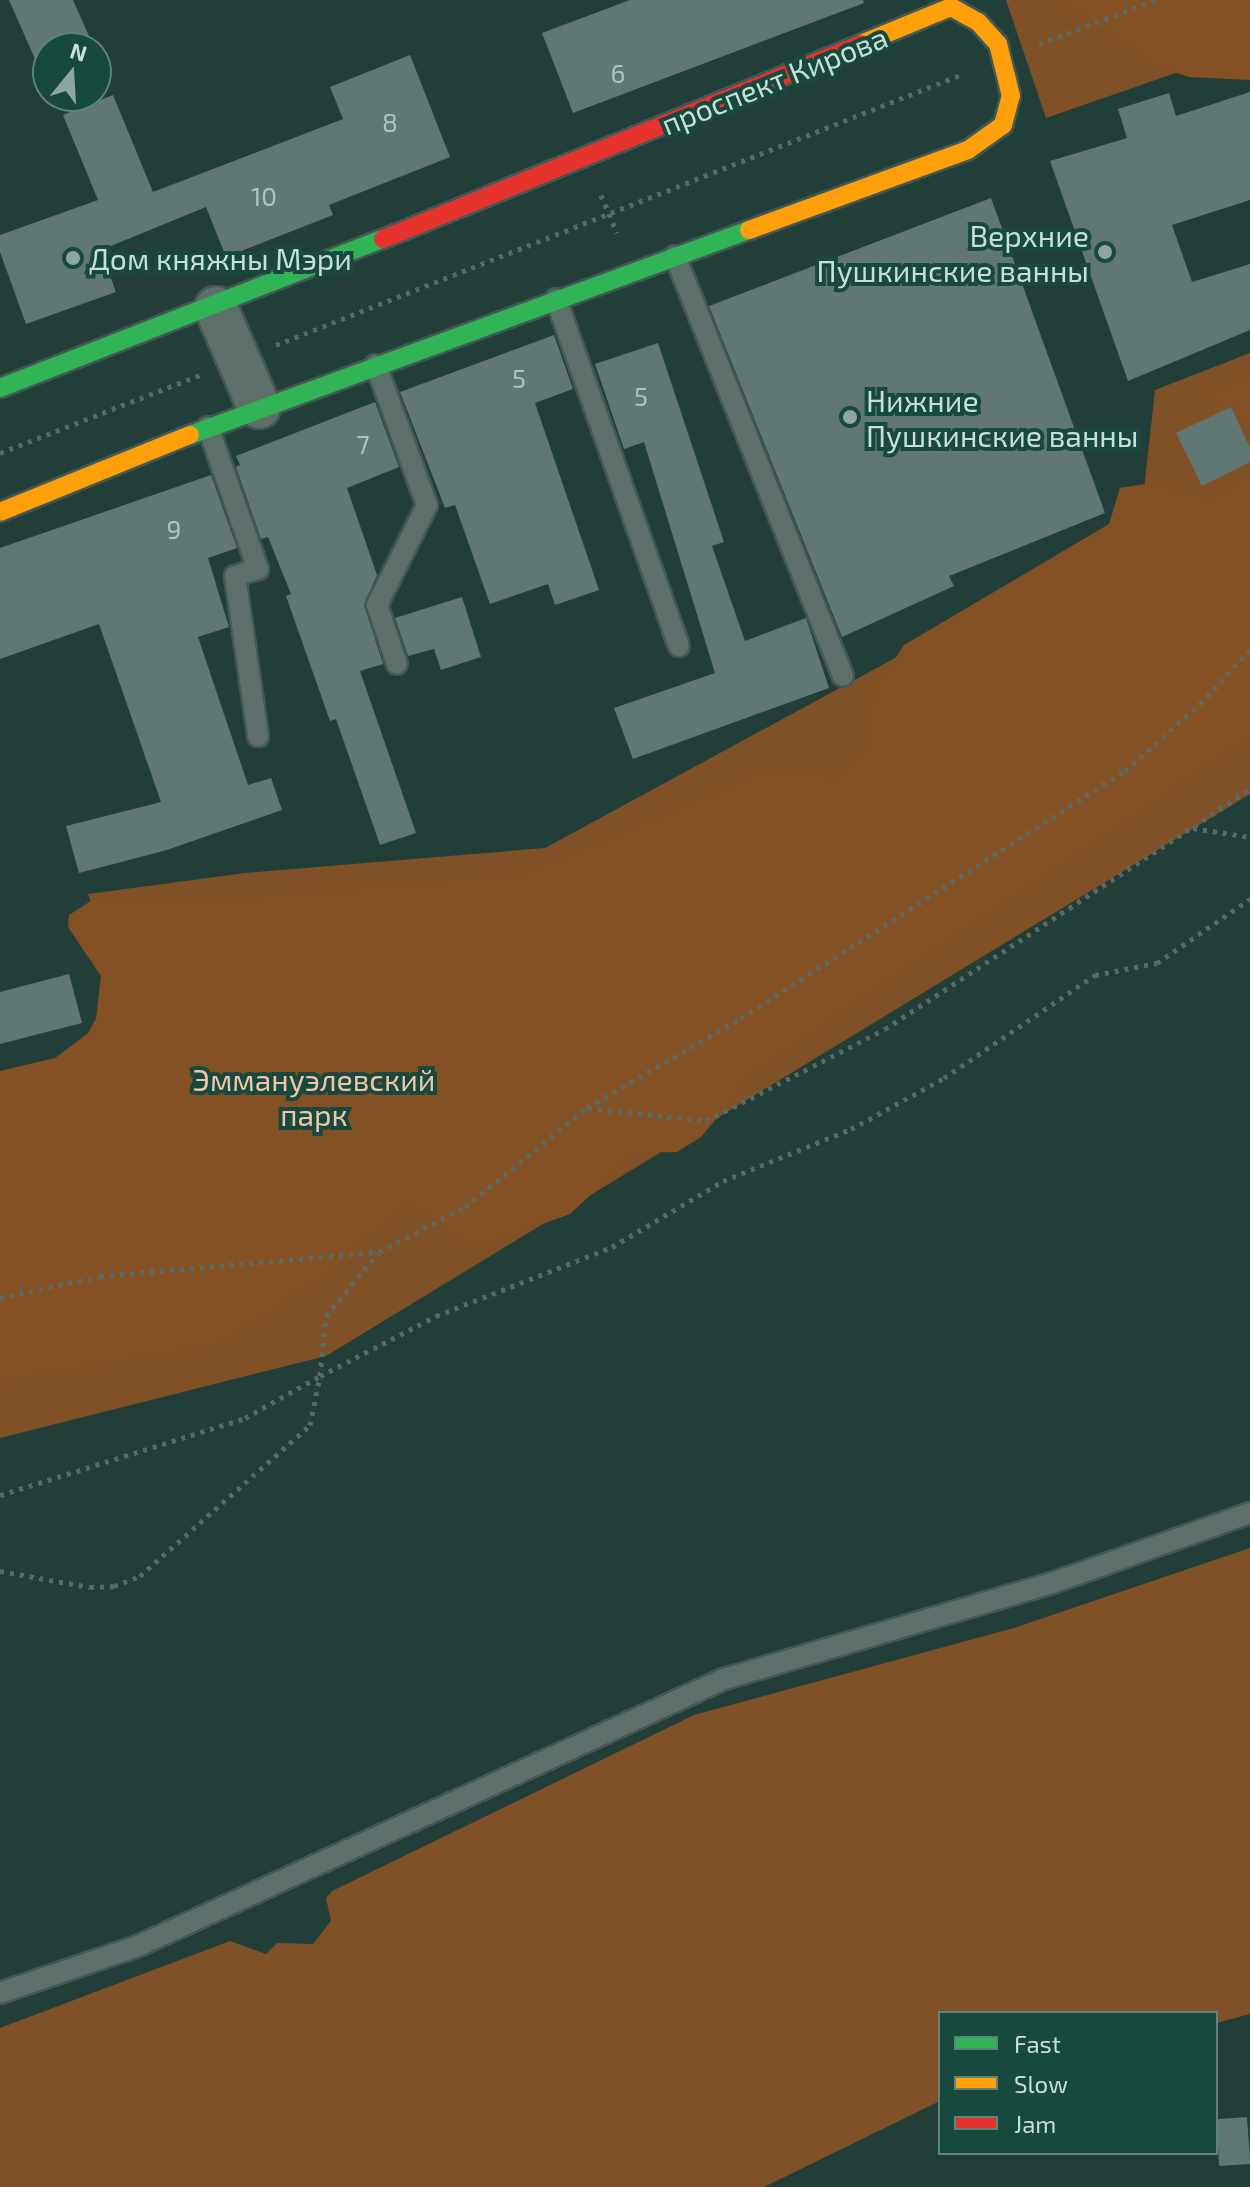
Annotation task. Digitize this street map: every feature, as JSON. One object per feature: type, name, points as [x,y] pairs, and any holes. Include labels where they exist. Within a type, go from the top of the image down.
[{"type":"street","name":"проспект Кирова","points":[[0,388],[216,308],[951,7],[978,22],[998,44],[1011,96],[1003,125],[968,150],[259,407],[0,512]]},
{"type":"street","points":[[216,308],[259,407]]},
{"type":"lane","points":[[675,256],[843,676]]},
{"type":"lane","points":[[556,299],[679,646]]},
{"type":"lane","points":[[376,365],[427,505],[377,605],[397,664]]},
{"type":"lane","points":[[208,427],[258,569],[235,576],[258,736]]},
{"type":"lane","points":[[0,1993],[138,1946],[724,1679],[1052,1583],[1250,1513]]},
{"type":"path","points":[[0,453],[1156,0]]},
{"type":"path","points":[[585,157],[633,271]]},
{"type":"path","points":[[0,1298],[100,1276],[379,1252],[465,1207],[587,1108],[741,1018],[1125,771],[1250,650]]},
{"type":"path","points":[[587,1108],[706,1121],[885,1029],[1250,789]]},
{"type":"path","points":[[1193,828],[1250,837]]},
{"type":"path","points":[[0,1495],[245,1418],[436,1316],[612,1247],[723,1181],[851,1129],[944,1078],[1095,975],[1157,963],[1250,899]]},
{"type":"path","points":[[0,1571],[90,1587],[114,1586],[140,1576],[310,1425],[320,1376],[326,1316],[379,1252]]},
{"type":"green space","points":[[1006,0],[1250,0],[1219,58],[1046,118]]},
{"type":"green space","points":[[1053,0],[1250,0],[1250,80],[1189,77],[1151,65],[1100,24]]},
{"type":"green space","name":"Эммануэлевский парк","points":[[1250,353],[1250,794],[326,1356],[0,1438],[0,1086],[73,1060],[118,979],[88,894],[245,873],[545,848],[1140,525],[1155,390]]},
{"type":"green space","points":[[1250,374],[1250,429],[1233,404],[1223,409],[1200,398]]},
{"type":"green space","name":"Эммануэлевский парк","points":[[1250,475],[1250,738],[755,1072],[701,1137],[677,1152],[636,1153],[570,1214],[473,1249],[408,1202],[331,1272],[220,1344],[0,1382],[0,1071],[55,1058],[95,1028],[101,976],[68,927],[69,915],[94,899],[221,900],[523,874],[751,777],[781,770],[836,777],[864,748],[875,689],[904,645],[1109,524],[1120,488],[1151,483],[1210,499]]},
{"type":"green space","points":[[1250,1548],[1250,2014],[1218,2022],[1218,2011],[938,2011],[938,2102],[764,2187],[0,2187],[0,2028],[230,1941],[266,1954],[277,1943],[313,1944],[331,1921],[326,1898],[332,1891],[694,1715],[1014,1628]]},
{"type":"building","points":[[9,0],[73,0],[87,32],[32,32],[32,52]]},
{"type":"building","points":[[630,0],[863,0],[864,3],[573,113],[542,33]]},
{"type":"building","points":[[410,55],[450,157],[329,205],[333,215],[226,257],[206,207],[101,250],[116,292],[26,324],[0,252],[0,235],[98,200],[63,115],[70,112],[112,112],[113,95],[153,192],[343,119],[330,87]]},
{"type":"building","name":"Верхние Пушкинские ванны","points":[[1250,92],[1250,200],[1172,225],[1192,282],[1250,264],[1250,330],[1128,381],[1050,161],[1127,138],[1118,109],[1169,93],[1176,116]]},
{"type":"building","name":"Нижние Пушкинские ванны","points":[[991,198],[1105,513],[949,576],[954,586],[842,637],[709,306]]},
{"type":"building","points":[[554,335],[573,389],[535,403],[599,590],[555,605],[548,584],[490,604],[455,505],[445,508],[400,392]]},
{"type":"building","points":[[658,343],[724,542],[712,546],[745,641],[806,618],[829,688],[633,759],[614,708],[715,673],[644,442],[624,449],[595,364]]},
{"type":"building","points":[[375,402],[399,467],[347,488],[377,575],[364,605],[383,664],[360,671],[416,833],[380,845],[336,719],[330,721],[286,596],[291,594],[268,537],[261,539],[236,467],[240,465],[236,456]]},
{"type":"building","points":[[1231,407],[1250,448],[1250,462],[1202,486],[1176,433]]},
{"type":"building","points":[[211,475],[237,548],[208,558],[229,627],[198,637],[248,785],[271,778],[282,810],[167,850],[79,873],[66,826],[161,802],[99,624],[0,659],[0,548]]},
{"type":"building","points":[[462,597],[481,657],[441,670],[434,649],[408,656],[395,618]]},
{"type":"building","points":[[69,974],[82,1023],[0,1044],[0,992]]},
{"type":"building","points":[[1247,2117],[1250,2164],[1219,2166],[1218,2119]]},
{"type":"traffic: fast","points":[[190,435],[749,230]]},
{"type":"traffic: fast","points":[[0,388],[383,239]]},
{"type":"traffic: slow","points":[[749,230],[968,150],[1003,125],[1011,96],[998,44],[978,22],[951,7],[861,44]]},
{"type":"traffic: slow","points":[[0,512],[190,435]]},
{"type":"traffic: jam","points":[[383,239],[861,44]]},
{"type":"place","name":"Верхние Пушкинские ванны","points":[[1105,252]]},
{"type":"place","name":"Дом княжны Мэри","points":[[73,258]]},
{"type":"place","name":"Нижние Пушкинские ванны","points":[[850,417]]}]
